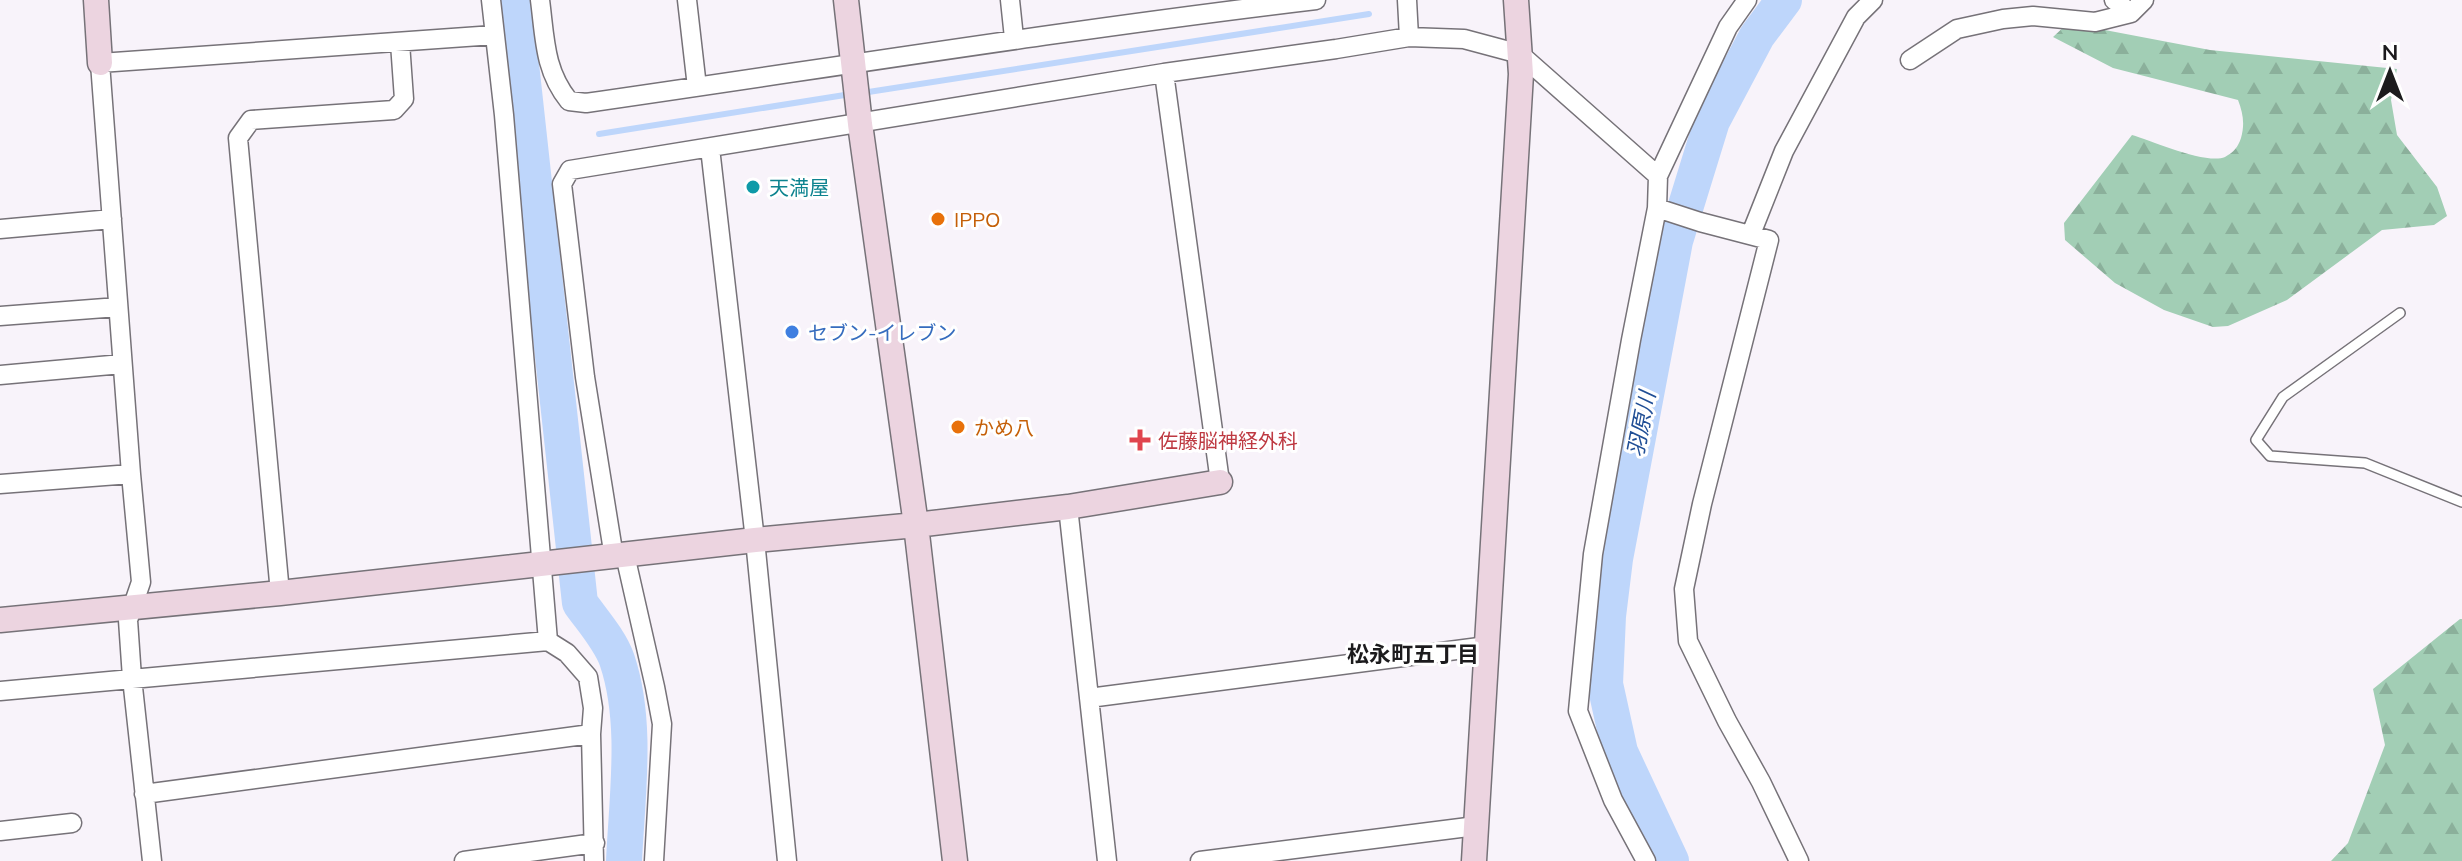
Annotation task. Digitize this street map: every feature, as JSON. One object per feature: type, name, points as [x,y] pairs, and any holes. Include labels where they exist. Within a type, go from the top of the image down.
[{"type":"street","points":[[96,0],[141,582],[128,620],[152,861]]},
{"type":"street","points":[[491,0],[549,562],[548,641]]},
{"type":"street","points":[[540,0],[549,66],[557,86],[569,101],[586,103],[697,87],[854,73],[1014,38],[1316,0]]},
{"type":"street","points":[[687,0],[697,87]]},
{"type":"street","points":[[846,0],[859,118],[916,525],[955,861]]},
{"type":"street","points":[[1010,0],[1014,38]]},
{"type":"street","points":[[1407,0],[1409,37]]},
{"type":"street","points":[[1474,861],[1521,74],[1516,0]]},
{"type":"street","points":[[1646,861],[1613,800],[1578,711],[1593,554],[1657,208],[1658,176],[1728,27],[1747,0]]},
{"type":"street","points":[[1751,234],[1784,151],[1856,17],[1873,0]]},
{"type":"street","points":[[2114,0],[2137,7]]},
{"type":"street","points":[[1910,60],[1957,29],[2033,16],[2095,22],[2137,7]]},
{"type":"street","points":[[100,63],[494,35]]},
{"type":"street","points":[[654,861],[662,724],[655,687],[614,557],[585,377],[562,184],[570,170],[710,148],[859,118],[1409,37],[1464,39],[1520,54],[1658,176]]},
{"type":"street","points":[[280,593],[238,138],[251,120],[394,110],[404,99],[400,43]]},
{"type":"street","points":[[0,620],[916,525],[1068,507],[1220,482],[1164,73]]},
{"type":"street","points":[[710,148],[755,540],[787,861]]},
{"type":"street","points":[[1657,208],[1769,240],[1684,589],[1688,641],[1799,861]]},
{"type":"street","points":[[0,229],[112,219]]},
{"type":"street","points":[[0,316],[118,307]]},
{"type":"street","points":[[0,375],[122,364]]},
{"type":"street","points":[[0,484],[131,474]]},
{"type":"street","points":[[1068,507],[1107,861]]},
{"type":"street","points":[[0,691],[548,641],[567,653],[588,677],[593,708],[595,852],[464,861]]},
{"type":"street","points":[[1089,698],[1487,646]]},
{"type":"street","points":[[144,794],[591,734]]},
{"type":"street","points":[[0,831],[72,823]]},
{"type":"street","points":[[1200,861],[1312,854],[1476,826]]},
{"type":"lane","points":[[2400,313],[2283,397],[2256,440],[2270,456],[2365,463],[2462,502]]},
{"type":"green space","points":[[2068,23],[2210,50],[2397,69],[2391,100],[2397,135],[2437,187],[2447,216],[2434,225],[2382,230],[2287,300],[2228,326],[2213,327],[2164,310],[2115,283],[2065,240],[2064,223],[2132,135],[2193,155],[2217,159],[2225,157],[2240,141],[2243,119],[2240,105],[2238,100],[2113,68],[2053,37]]},
{"type":"green space","points":[[2460,619],[2462,861],[2331,861],[2348,843],[2385,745],[2373,689]]},
{"type":"waterway","points":[[514,0],[580,603],[614,653],[627,708],[630,759],[624,861]]},
{"type":"waterway","name":"羽原川","points":[[1671,861],[1620,752],[1605,684],[1608,616],[1615,559],[1675,241],[1712,121],[1757,36],[1784,0]]},
{"type":"waterway","points":[[862,93],[1369,14]]},
{"type":"waterway","points":[[599,134],[851,94]]},
{"type":"place","name":"天満屋","points":[[753,187]]},
{"type":"place","name":"IPPO","points":[[938,219]]},
{"type":"place","name":"セブン-イレブン","points":[[792,332]]},
{"type":"place","name":"かめ八","points":[[958,427]]},
{"type":"place","name":"佐藤脳神経外科","points":[[1140,440]]},
{"type":"district","name":"松永町五丁目","points":[[1413,654]]}]
